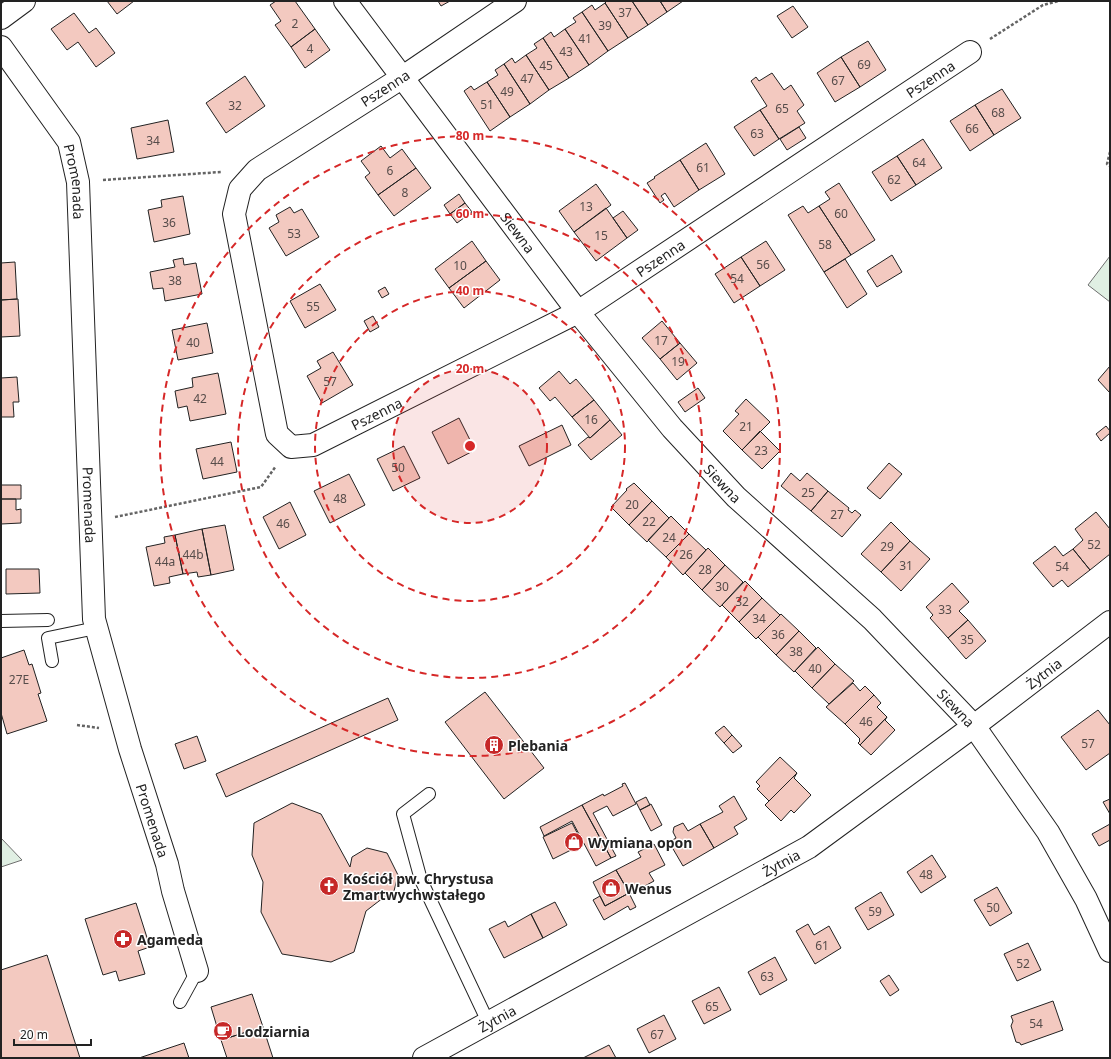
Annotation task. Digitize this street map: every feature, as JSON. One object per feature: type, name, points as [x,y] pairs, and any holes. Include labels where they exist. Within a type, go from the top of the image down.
[{"type":"street","points":[[1,18],[24,1]]},
{"type":"street","name":"Siewna","points":[[345,1],[578,312],[672,428],[736,496],[872,619],[974,726],[1048,832],[1086,899],[1110,951]]},
{"type":"street","name":"Pszenna","points":[[515,1],[403,77],[257,170],[240,189],[234,214],[277,434],[291,447],[313,445],[578,312],[970,52]]},
{"type":"street","name":"Promenada","points":[[1,47],[69,142],[78,182],[94,619],[130,749],[167,864],[173,891],[197,971]]},
{"type":"street","name":"Żytnia","points":[[424,1058],[809,847],[974,726],[1110,622]]},
{"type":"lane","points":[[1,621],[48,620]]},
{"type":"lane","points":[[52,661],[48,638],[96,628]]},
{"type":"lane","points":[[429,794],[403,814],[421,880],[488,1022]]},
{"type":"lane","points":[[180,1002],[197,971]]},
{"type":"path","points":[[970,52],[1044,5],[1059,1]]},
{"type":"path","points":[[1110,152],[1107,164],[1110,166]]},
{"type":"path","points":[[78,182],[257,170]]},
{"type":"path","points":[[90,522],[261,487],[291,447]]},
{"type":"green space","points":[[1110,256],[1110,302],[1088,285]]},
{"type":"green space","points":[[1,838],[22,860],[1,867]]},
{"type":"building","points":[[107,1],[134,1],[117,14]]},
{"type":"building","points":[[276,1],[295,1],[315,29],[291,47],[275,25],[281,21],[270,5]]},
{"type":"building","points":[[438,1],[450,1],[441,6]]},
{"type":"building","points":[[607,1],[632,1],[648,25],[628,38],[605,3]]},
{"type":"building","points":[[632,1],[660,1],[667,12],[648,25]]},
{"type":"building","points":[[660,1],[683,1],[667,12]]},
{"type":"building","points":[[605,3],[628,38],[608,51],[582,12],[592,5],[595,10]]},
{"type":"building","points":[[793,6],[808,27],[792,38],[777,16]]},
{"type":"building","points":[[582,12],[608,51],[589,65],[565,29],[576,22],[573,18]]},
{"type":"building","points":[[74,13],[89,33],[96,28],[115,53],[96,67],[78,42],[67,50],[51,29]]},
{"type":"building","points":[[315,29],[330,50],[305,68],[291,47]]},
{"type":"building","points":[[565,29],[589,65],[569,78],[543,38],[551,32],[554,37]]},
{"type":"building","points":[[543,38],[569,78],[549,90],[526,55],[537,48],[534,44]]},
{"type":"building","points":[[868,41],[886,70],[860,87],[841,57]]},
{"type":"building","points":[[526,55],[549,90],[530,104],[504,64],[512,58],[515,63]]},
{"type":"building","points":[[841,57],[860,87],[835,102],[817,73]]},
{"type":"building","points":[[504,64],[530,104],[510,117],[487,82],[498,75],[495,70]]},
{"type":"building","points":[[772,73],[784,90],[791,85],[804,105],[797,111],[805,123],[779,139],[760,110],[767,106],[751,81],[756,77],[759,81]]},
{"type":"building","points":[[245,76],[265,106],[226,133],[206,103]]},
{"type":"building","points":[[487,82],[510,117],[490,131],[464,91],[471,86],[474,90]]},
{"type":"building","points":[[1002,89],[1021,118],[994,135],[975,105]]},
{"type":"building","points":[[975,105],[994,135],[970,151],[950,121]]},
{"type":"building","points":[[760,110],[779,139],[754,156],[734,127]]},
{"type":"building","points":[[168,120],[174,152],[137,159],[131,128]]},
{"type":"building","points":[[799,127],[806,138],[787,150],[780,139]]},
{"type":"building","points":[[923,139],[942,168],[916,185],[897,156]]},
{"type":"building","points":[[706,143],[725,174],[699,190],[680,160]]},
{"type":"building","points":[[381,146],[390,158],[402,149],[416,168],[378,195],[365,177],[370,173],[361,161]]},
{"type":"building","points":[[897,156],[916,185],[891,201],[872,172]]},
{"type":"building","points":[[680,160],[699,190],[674,207],[665,193],[661,196],[664,200],[660,203],[647,183]]},
{"type":"building","points":[[416,168],[431,188],[394,216],[378,195]]},
{"type":"building","points":[[839,183],[875,240],[851,255],[819,206],[830,199],[825,192]]},
{"type":"building","points":[[596,184],[611,205],[574,232],[559,211]]},
{"type":"building","points":[[459,194],[465,203],[450,214],[444,205]]},
{"type":"building","points":[[183,196],[190,234],[154,242],[148,210],[162,207],[161,200]]},
{"type":"building","points":[[465,203],[472,212],[457,223],[450,214]]},
{"type":"building","points":[[803,206],[808,213],[819,206],[851,255],[824,272],[788,215]]},
{"type":"building","points":[[290,207],[294,213],[302,209],[319,237],[286,256],[269,228],[279,222],[276,215]]},
{"type":"building","points":[[606,208],[627,238],[596,261],[574,232]]},
{"type":"building","points":[[623,211],[638,230],[627,238],[613,218]]},
{"type":"building","points":[[472,241],[486,261],[449,288],[435,269]]},
{"type":"building","points":[[766,241],[785,270],[760,286],[741,257]]},
{"type":"building","points":[[892,255],[902,272],[877,287],[867,271]]},
{"type":"building","points":[[741,257],[760,286],[734,303],[715,274]]},
{"type":"building","points":[[183,258],[184,265],[196,263],[202,294],[165,301],[163,288],[153,289],[150,272],[175,267],[173,260]]},
{"type":"building","points":[[845,259],[867,294],[847,308],[824,272]]},
{"type":"building","points":[[486,261],[500,280],[464,308],[449,288]]},
{"type":"building","points":[[15,262],[17,299],[1,300],[1,263]]},
{"type":"building","points":[[320,284],[336,310],[305,328],[290,301]]},
{"type":"building","points":[[385,287],[389,294],[382,298],[378,291]]},
{"type":"building","points":[[18,299],[20,336],[1,337],[1,300]]},
{"type":"building","points":[[373,316],[379,327],[370,332],[364,321]]},
{"type":"building","points":[[662,321],[680,343],[660,359],[642,338]]},
{"type":"building","points":[[207,323],[213,353],[178,360],[172,330]]},
{"type":"building","points":[[680,343],[697,363],[677,380],[660,359]]},
{"type":"building","points":[[333,352],[353,385],[322,403],[307,376],[321,368],[317,361]]},
{"type":"building","points":[[1110,366],[1110,393],[1098,380]]},
{"type":"building","points":[[559,371],[570,384],[576,379],[594,400],[572,417],[555,397],[550,401],[539,388]]},
{"type":"building","points":[[218,373],[226,414],[190,421],[187,406],[178,408],[175,391],[193,387],[192,378]]},
{"type":"building","points":[[17,377],[19,402],[13,402],[14,417],[1,417],[1,378]]},
{"type":"building","points":[[698,388],[705,398],[685,412],[678,402]]},
{"type":"building","points":[[746,399],[770,422],[742,450],[723,431],[739,414],[735,411]]},
{"type":"building","points":[[594,400],[610,420],[590,438],[572,417]]},
{"type":"building","points":[[459,418],[475,450],[448,464],[432,432]]},
{"type":"building","points":[[610,420],[622,435],[591,460],[578,445],[588,437],[590,438]]},
{"type":"building","points":[[562,425],[571,445],[529,466],[519,446]]},
{"type":"building","points":[[1106,426],[1110,433],[1101,441],[1096,434]]},
{"type":"building","points":[[760,431],[780,451],[762,469],[742,450]]},
{"type":"building","points":[[231,442],[237,472],[203,479],[196,449]]},
{"type":"building","points":[[404,446],[420,478],[393,491],[377,459]]},
{"type":"building","points":[[889,463],[902,474],[880,499],[867,488]]},
{"type":"building","points":[[791,473],[800,481],[807,473],[828,491],[811,511],[781,486]]},
{"type":"building","points":[[349,474],[365,505],[330,523],[314,491]]},
{"type":"building","points":[[634,483],[652,501],[629,525],[611,507],[627,490],[626,489]]},
{"type":"building","points":[[1,485],[21,485],[21,499],[1,499]]},
{"type":"building","points":[[828,491],[849,508],[848,510],[852,513],[855,510],[861,515],[842,537],[811,511]]},
{"type":"building","points":[[1,499],[16,499],[16,510],[21,509],[21,523],[1,524]]},
{"type":"building","points":[[652,501],[669,518],[647,542],[629,525]]},
{"type":"building","points":[[290,502],[306,535],[279,549],[263,517]]},
{"type":"building","points":[[1096,512],[1110,529],[1110,554],[1090,570],[1073,549],[1083,540],[1075,529]]},
{"type":"building","points":[[671,516],[689,534],[666,557],[648,540]]},
{"type":"building","points":[[891,522],[910,541],[881,572],[861,554]]},
{"type":"building","points":[[225,525],[234,570],[211,575],[202,529]]},
{"type":"building","points":[[202,529],[211,575],[198,577],[197,572],[183,574],[175,535]]},
{"type":"building","points":[[689,534],[706,550],[683,575],[666,557]]},
{"type":"building","points":[[175,535],[183,574],[169,577],[170,583],[154,586],[146,547],[165,543],[164,537]]},
{"type":"building","points":[[910,541],[930,559],[901,591],[881,572]]},
{"type":"building","points":[[1055,546],[1063,556],[1073,549],[1090,570],[1068,587],[1062,580],[1053,587],[1033,563]]},
{"type":"building","points":[[708,548],[725,565],[702,590],[685,573]]},
{"type":"building","points":[[725,565],[743,582],[720,607],[702,590]]},
{"type":"building","points":[[6,569],[39,569],[40,593],[6,594]]},
{"type":"building","points":[[745,581],[762,598],[739,622],[722,605]]},
{"type":"building","points":[[952,583],[969,602],[959,611],[968,620],[948,638],[930,618],[933,615],[926,607]]},
{"type":"building","points":[[762,598],[780,615],[756,639],[739,622]]},
{"type":"building","points":[[781,614],[799,631],[776,655],[758,637]]},
{"type":"building","points":[[968,620],[986,641],[966,659],[948,638]]},
{"type":"building","points":[[799,631],[816,648],[794,672],[776,655]]},
{"type":"building","points":[[818,647],[835,664],[812,688],[795,671]]},
{"type":"building","points":[[24,650],[29,665],[32,664],[41,693],[38,694],[47,721],[7,734],[1,713],[1,658]]},
{"type":"building","points":[[835,664],[854,681],[829,704],[812,688]]},
{"type":"building","points":[[853,683],[860,691],[865,686],[874,695],[845,724],[826,707]]},
{"type":"building","name":"Plebania","points":[[485,692],[544,768],[504,799],[445,722]]},
{"type":"building","points":[[874,695],[881,703],[877,707],[887,717],[860,745],[858,743],[860,739],[845,724]]},
{"type":"building","points":[[388,698],[398,720],[226,797],[216,774]]},
{"type":"building","points":[[1098,710],[1110,725],[1110,753],[1086,770],[1061,737]]},
{"type":"building","points":[[887,717],[885,720],[895,730],[871,755],[860,745]]},
{"type":"building","points":[[724,726],[732,735],[724,743],[715,733]]},
{"type":"building","points":[[732,735],[742,746],[733,753],[724,743]]},
{"type":"building","points":[[197,736],[206,761],[184,769],[175,744]]},
{"type":"building","points":[[780,757],[797,773],[769,801],[757,789],[760,786],[756,782]]},
{"type":"building","points":[[797,773],[794,778],[811,795],[794,813],[791,810],[781,821],[765,805]]},
{"type":"building","points":[[625,783],[636,804],[613,816],[607,806],[593,813],[616,856],[611,858],[582,805],[603,794],[604,796],[623,786],[622,784]]},
{"type":"building","points":[[734,796],[747,819],[734,827],[738,834],[714,848],[700,824],[723,812],[719,806]]},
{"type":"building","points":[[646,797],[650,805],[640,810],[636,802]]},
{"type":"building","points":[[1110,799],[1110,814],[1103,802]]},
{"type":"building","name":"Kościół pw. Chrystusa Zmartwychwstałego","points":[[292,803],[321,814],[350,867],[352,857],[367,848],[387,853],[398,875],[394,891],[366,911],[354,952],[331,962],[282,954],[261,912],[263,882],[252,855],[254,823]]},
{"type":"building","points":[[651,804],[662,825],[651,831],[640,810]]},
{"type":"building","points":[[582,805],[611,858],[596,866],[572,821],[544,836],[540,827]]},
{"type":"building","points":[[572,823],[583,844],[553,859],[543,837]]},
{"type":"building","points":[[683,823],[688,831],[700,824],[714,848],[683,866],[669,842],[676,838],[673,832],[674,827]]},
{"type":"building","points":[[1110,824],[1110,840],[1099,846],[1092,834]]},
{"type":"building","points":[[654,844],[665,865],[649,873],[654,881],[630,894],[616,870],[641,857],[638,852]]},
{"type":"building","points":[[932,855],[946,877],[921,893],[907,872]]},
{"type":"building","name":"Wenus","points":[[616,870],[629,893],[605,906],[593,882]]},
{"type":"building","points":[[997,887],[1012,913],[990,926],[974,900]]},
{"type":"building","points":[[881,892],[894,915],[868,930],[855,908]]},
{"type":"building","points":[[629,893],[636,907],[630,910],[628,906],[604,920],[593,900],[600,896],[605,906]]},
{"type":"building","points":[[555,902],[567,925],[543,938],[531,914]]},
{"type":"building","points":[[136,903],[150,947],[138,951],[145,974],[119,981],[116,971],[103,975],[85,919]]},
{"type":"building","points":[[531,914],[543,938],[504,958],[489,929],[505,921],[508,927]]},
{"type":"building","points":[[808,924],[814,935],[829,926],[841,948],[815,964],[796,931]]},
{"type":"building","points":[[1028,943],[1041,970],[1017,981],[1004,954]]},
{"type":"building","points":[[47,955],[80,1058],[1,1058],[1,970]]},
{"type":"building","points":[[775,957],[787,980],[760,995],[748,972]]},
{"type":"building","points":[[889,975],[899,990],[890,996],[880,981]]},
{"type":"building","points":[[719,987],[731,1010],[704,1024],[692,1001]]},
{"type":"building","points":[[252,994],[263,1027],[221,1040],[211,1007]]},
{"type":"building","points":[[1053,1001],[1063,1030],[1021,1045],[1020,1043],[1016,1042],[1011,1026],[1013,1021],[1011,1016]]},
{"type":"building","points":[[664,1015],[676,1039],[649,1053],[637,1029]]},
{"type":"building","points":[[263,1027],[273,1058],[227,1058],[221,1040]]},
{"type":"building","points":[[184,1043],[189,1058],[139,1058]]},
{"type":"building","points":[[609,1045],[616,1058],[583,1058]]},
{"type":"place","name":"Plebania","points":[[494,745]]},
{"type":"place","name":"Wymiana opon","points":[[574,842]]},
{"type":"place","name":"Kościół pw. Chrystusa Zmartwychwstałego","points":[[329,886]]},
{"type":"place","name":"Wenus","points":[[611,888]]},
{"type":"place","name":"Agameda","points":[[123,939]]},
{"type":"place","name":"Lodziarnia","points":[[223,1031]]}]
